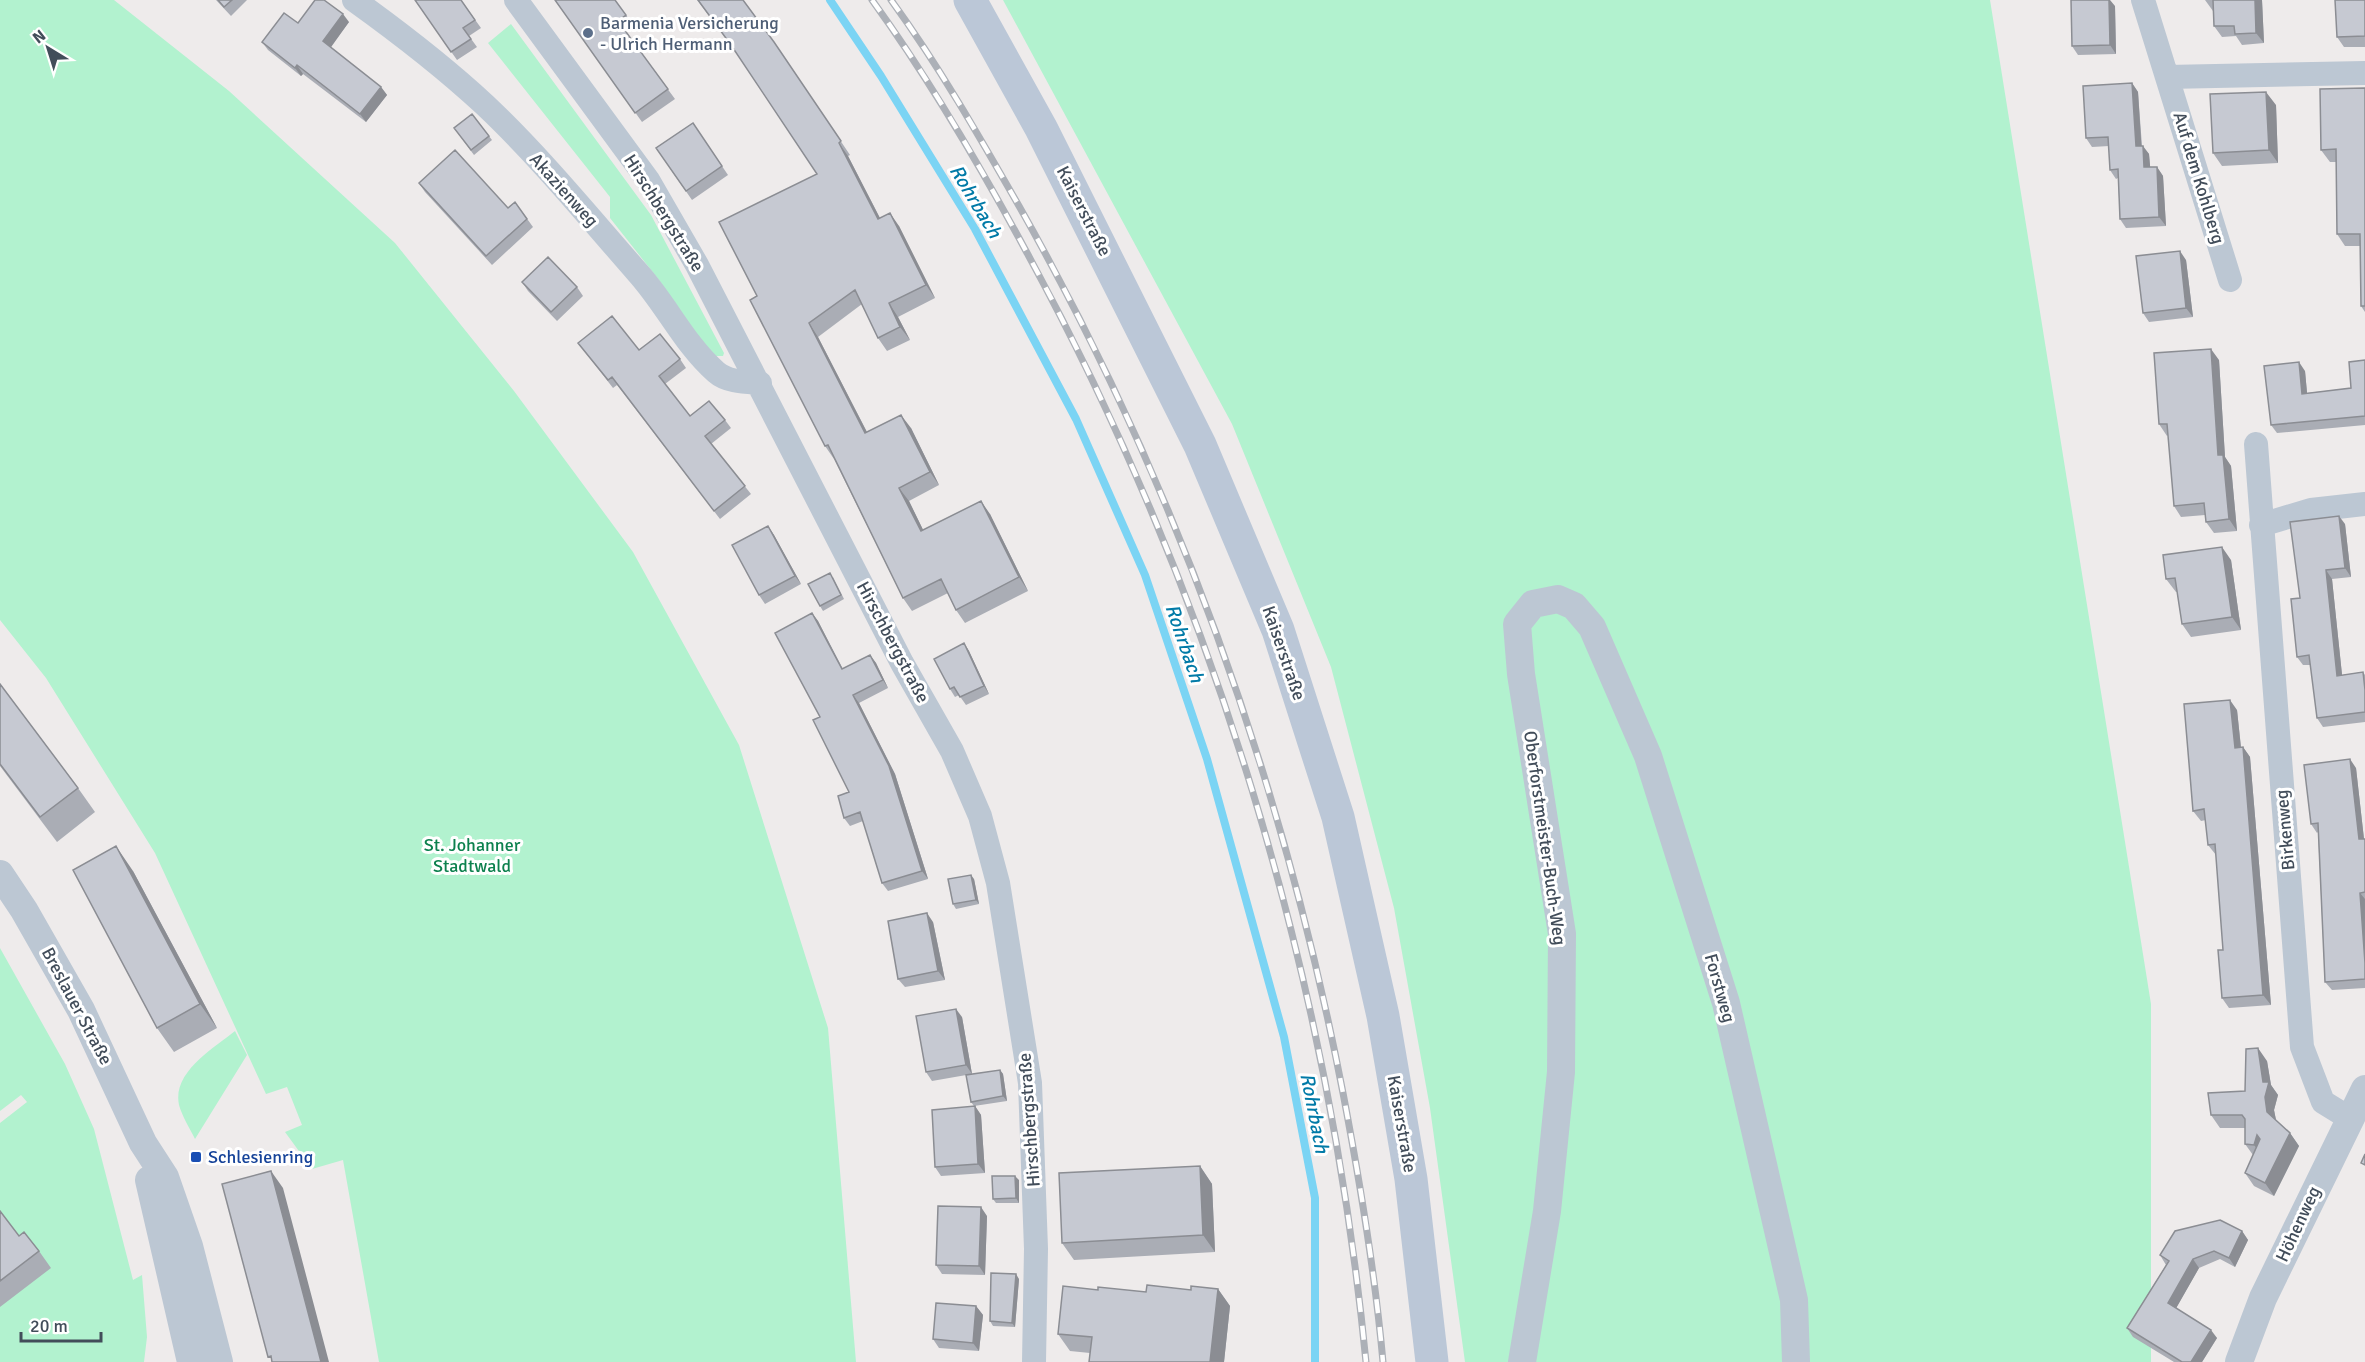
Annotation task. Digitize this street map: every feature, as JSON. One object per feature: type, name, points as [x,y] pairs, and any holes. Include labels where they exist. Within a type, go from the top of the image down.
[{"type":"main road","name":"Kaiserstraße","points":[[970,0],[1046,138],[1196,435],[1278,630],[1338,817],[1383,1016],[1411,1179],[1432,1362]]},
{"type":"street","name":"Akazienweg","points":[[354,0],[421,49],[486,106],[650,286],[700,357],[718,374],[741,382],[759,383]]},
{"type":"street","name":"Hirschbergstraße","points":[[516,0],[648,180],[697,265],[902,663],[952,751],[983,827],[998,883],[1030,1083],[1036,1249],[1034,1362]]},
{"type":"street","name":"Auf dem Kohlberg","points":[[2143,0],[2230,280]]},
{"type":"street","points":[[2167,77],[2365,73]]},
{"type":"street","name":"Birkenweg","points":[[2256,444],[2302,1047],[2324,1102],[2349,1118]]},
{"type":"street","points":[[2261,525],[2312,510],[2365,504]]},
{"type":"street","name":"Oberforstmeister-Buch-Weg","points":[[1522,1362],[1547,1211],[1561,1072],[1562,934],[1521,674],[1517,624],[1533,604],[1558,599],[1574,606],[1592,627]]},
{"type":"street","name":"Forstweg","points":[[1592,627],[1648,756],[1726,1003],[1794,1300],[1796,1362]]},
{"type":"street","name":"Breslauer Straße","points":[[0,874],[24,910],[81,1010],[143,1143],[165,1177],[189,1246],[219,1362]]},
{"type":"street","name":"Höhenweg","points":[[2239,1362],[2263,1298],[2365,1089]]},
{"type":"street","name":"Breslauer Straße","points":[[143,1143],[149,1184],[191,1362]]},
{"type":"street","points":[[173,1362],[176,1329],[174,1283]]},
{"type":"green space","name":"St. Johanner Stadtwald","points":[[0,0],[114,0],[229,91],[395,243],[514,391],[633,552],[739,745],[828,1028],[856,1362],[379,1362],[343,1160],[312,1169],[285,1132],[302,1125],[287,1087],[266,1094],[155,853],[46,678],[0,620]]},
{"type":"green space","points":[[1003,0],[1990,0],[2151,1004],[2151,1362],[1465,1362],[1430,1108],[1394,908],[1331,667],[1232,424]]},
{"type":"green space","points":[[511,24],[651,215],[724,353],[723,356],[716,356],[703,346],[659,280],[610,218],[610,197],[488,43]]},
{"type":"green space","points":[[0,948],[65,1064],[94,1129],[133,1280],[142,1275],[147,1337],[144,1362],[0,1362],[0,1123],[27,1102],[21,1095],[0,1111]]},
{"type":"green space","points":[[235,1031],[247,1055],[195,1139],[179,1105],[182,1082],[196,1062]]},
{"type":"building","points":[[218,0],[232,0],[224,7]]},
{"type":"building","points":[[315,0],[324,0],[343,14],[323,41],[381,87],[360,114],[297,65],[295,68],[262,42],[284,13],[298,23]]},
{"type":"building","points":[[415,0],[461,0],[475,20],[463,28],[471,39],[451,52]]},
{"type":"building","points":[[555,0],[615,0],[626,15],[618,21],[668,89],[635,113]]},
{"type":"building","points":[[698,0],[743,0],[841,141],[839,143],[878,219],[890,213],[926,285],[889,303],[900,327],[878,338],[855,290],[809,323],[865,433],[901,415],[930,472],[899,488],[921,531],[981,501],[1019,577],[956,610],[941,579],[903,598],[828,445],[825,446],[750,300],[757,296],[719,222],[817,174],[731,45]]},
{"type":"building","points":[[2071,0],[2109,0],[2110,45],[2072,46]]},
{"type":"building","points":[[2213,0],[2255,0],[2256,33],[2235,34],[2234,26],[2214,26]]},
{"type":"building","points":[[2335,0],[2365,0],[2365,36],[2337,37]]},
{"type":"building","points":[[2132,83],[2136,146],[2143,146],[2144,167],[2157,167],[2159,217],[2120,219],[2118,169],[2110,170],[2108,137],[2086,138],[2083,86]]},
{"type":"building","points":[[2365,88],[2365,306],[2361,306],[2360,234],[2337,234],[2336,149],[2321,150],[2320,89]]},
{"type":"building","points":[[2266,92],[2269,150],[2213,153],[2210,94]]},
{"type":"building","points":[[472,114],[489,136],[471,150],[454,128]]},
{"type":"building","points":[[693,123],[722,166],[686,191],[656,148]]},
{"type":"building","points":[[455,150],[508,208],[515,202],[527,219],[486,256],[419,183]]},
{"type":"building","points":[[2180,251],[2186,308],[2143,313],[2136,256]]},
{"type":"building","points":[[548,257],[577,287],[551,312],[522,282]]},
{"type":"building","points":[[612,316],[639,350],[660,334],[680,359],[659,376],[690,416],[709,401],[725,420],[705,436],[745,486],[714,511],[612,377],[608,380],[578,343]]},
{"type":"building","points":[[2211,349],[2218,455],[2223,455],[2229,519],[2206,522],[2204,503],[2174,506],[2167,424],[2159,424],[2154,353]]},
{"type":"building","points":[[2365,360],[2365,416],[2271,425],[2264,366],[2299,362],[2302,394],[2351,388],[2349,362]]},
{"type":"building","points":[[2339,516],[2345,568],[2326,570],[2337,676],[2363,672],[2365,712],[2317,718],[2309,655],[2297,657],[2291,599],[2300,598],[2290,522]]},
{"type":"building","points":[[768,526],[795,576],[759,595],[732,545]]},
{"type":"building","points":[[2222,547],[2232,617],[2182,624],[2175,578],[2166,579],[2163,555]]},
{"type":"building","points":[[830,573],[841,595],[820,606],[808,584]]},
{"type":"building","points":[[812,613],[842,669],[870,655],[883,680],[853,695],[889,766],[922,871],[882,883],[860,812],[844,818],[838,796],[849,792],[813,720],[820,717],[775,633]]},
{"type":"building","points":[[964,643],[984,686],[960,697],[954,687],[950,689],[934,659]]},
{"type":"building","points":[[0,684],[78,788],[40,817],[0,764]]},
{"type":"building","points":[[2230,700],[2235,748],[2243,747],[2263,995],[2222,998],[2218,950],[2223,950],[2215,844],[2208,845],[2204,809],[2193,811],[2184,704]]},
{"type":"building","points":[[2350,759],[2359,839],[2365,839],[2365,892],[2360,893],[2365,979],[2325,982],[2318,823],[2311,824],[2304,765]]},
{"type":"building","points":[[116,846],[200,1004],[157,1028],[73,870]]},
{"type":"building","points":[[971,875],[976,900],[953,904],[948,879]]},
{"type":"building","points":[[927,913],[938,971],[898,979],[888,921]]},
{"type":"building","points":[[956,1009],[966,1065],[926,1072],[916,1016]]},
{"type":"building","points":[[2258,1048],[2263,1082],[2269,1082],[2265,1097],[2267,1112],[2290,1133],[2265,1183],[2245,1173],[2260,1139],[2257,1135],[2254,1145],[2245,1144],[2245,1119],[2242,1115],[2211,1115],[2208,1093],[2245,1091],[2246,1049]]},
{"type":"building","points":[[1000,1070],[1003,1096],[971,1102],[966,1075]]},
{"type":"building","points":[[975,1106],[978,1164],[935,1167],[932,1110]]},
{"type":"building","points":[[1200,1166],[1203,1235],[1062,1243],[1059,1173]]},
{"type":"building","points":[[271,1171],[321,1362],[272,1362],[271,1356],[268,1357],[222,1184]]},
{"type":"building","points":[[992,1176],[1015,1176],[1016,1198],[993,1199]]},
{"type":"building","points":[[938,1206],[981,1207],[979,1266],[936,1265]]},
{"type":"building","points":[[0,1211],[19,1236],[24,1232],[39,1251],[0,1281]]},
{"type":"building","points":[[2220,1220],[2242,1231],[2229,1258],[2214,1251],[2193,1259],[2168,1303],[2211,1330],[2191,1362],[2182,1362],[2127,1328],[2169,1261],[2160,1255],[2175,1231]]},
{"type":"building","points":[[991,1273],[1016,1274],[1012,1323],[990,1321]]},
{"type":"building","points":[[1147,1285],[1191,1290],[1191,1286],[1218,1289],[1210,1362],[1089,1362],[1092,1337],[1058,1334],[1063,1286],[1146,1292]]},
{"type":"building","points":[[936,1303],[976,1306],[973,1343],[933,1339]]},
{"type":"waterway","name":"Rohrbach","points":[[830,0],[881,76],[975,229],[1076,419],[1145,575],[1207,759],[1284,1037],[1315,1198],[1315,1362]]},
{"type":"railway","points":[[872,0],[914,61],[990,186],[1093,381],[1153,515],[1206,651],[1252,789],[1291,930],[1323,1073],[1348,1217],[1366,1362]]},
{"type":"railway","points":[[891,0],[926,50],[974,127],[1075,311],[1127,417],[1174,526],[1217,636],[1255,748],[1289,862],[1318,977],[1343,1093],[1361,1193],[1383,1362]]},
{"type":"place","name":"Barmenia Versicherung - Ulrich Hermann","points":[[588,33]]},
{"type":"place","name":"Schlesienring","points":[[196,1157]]}]
